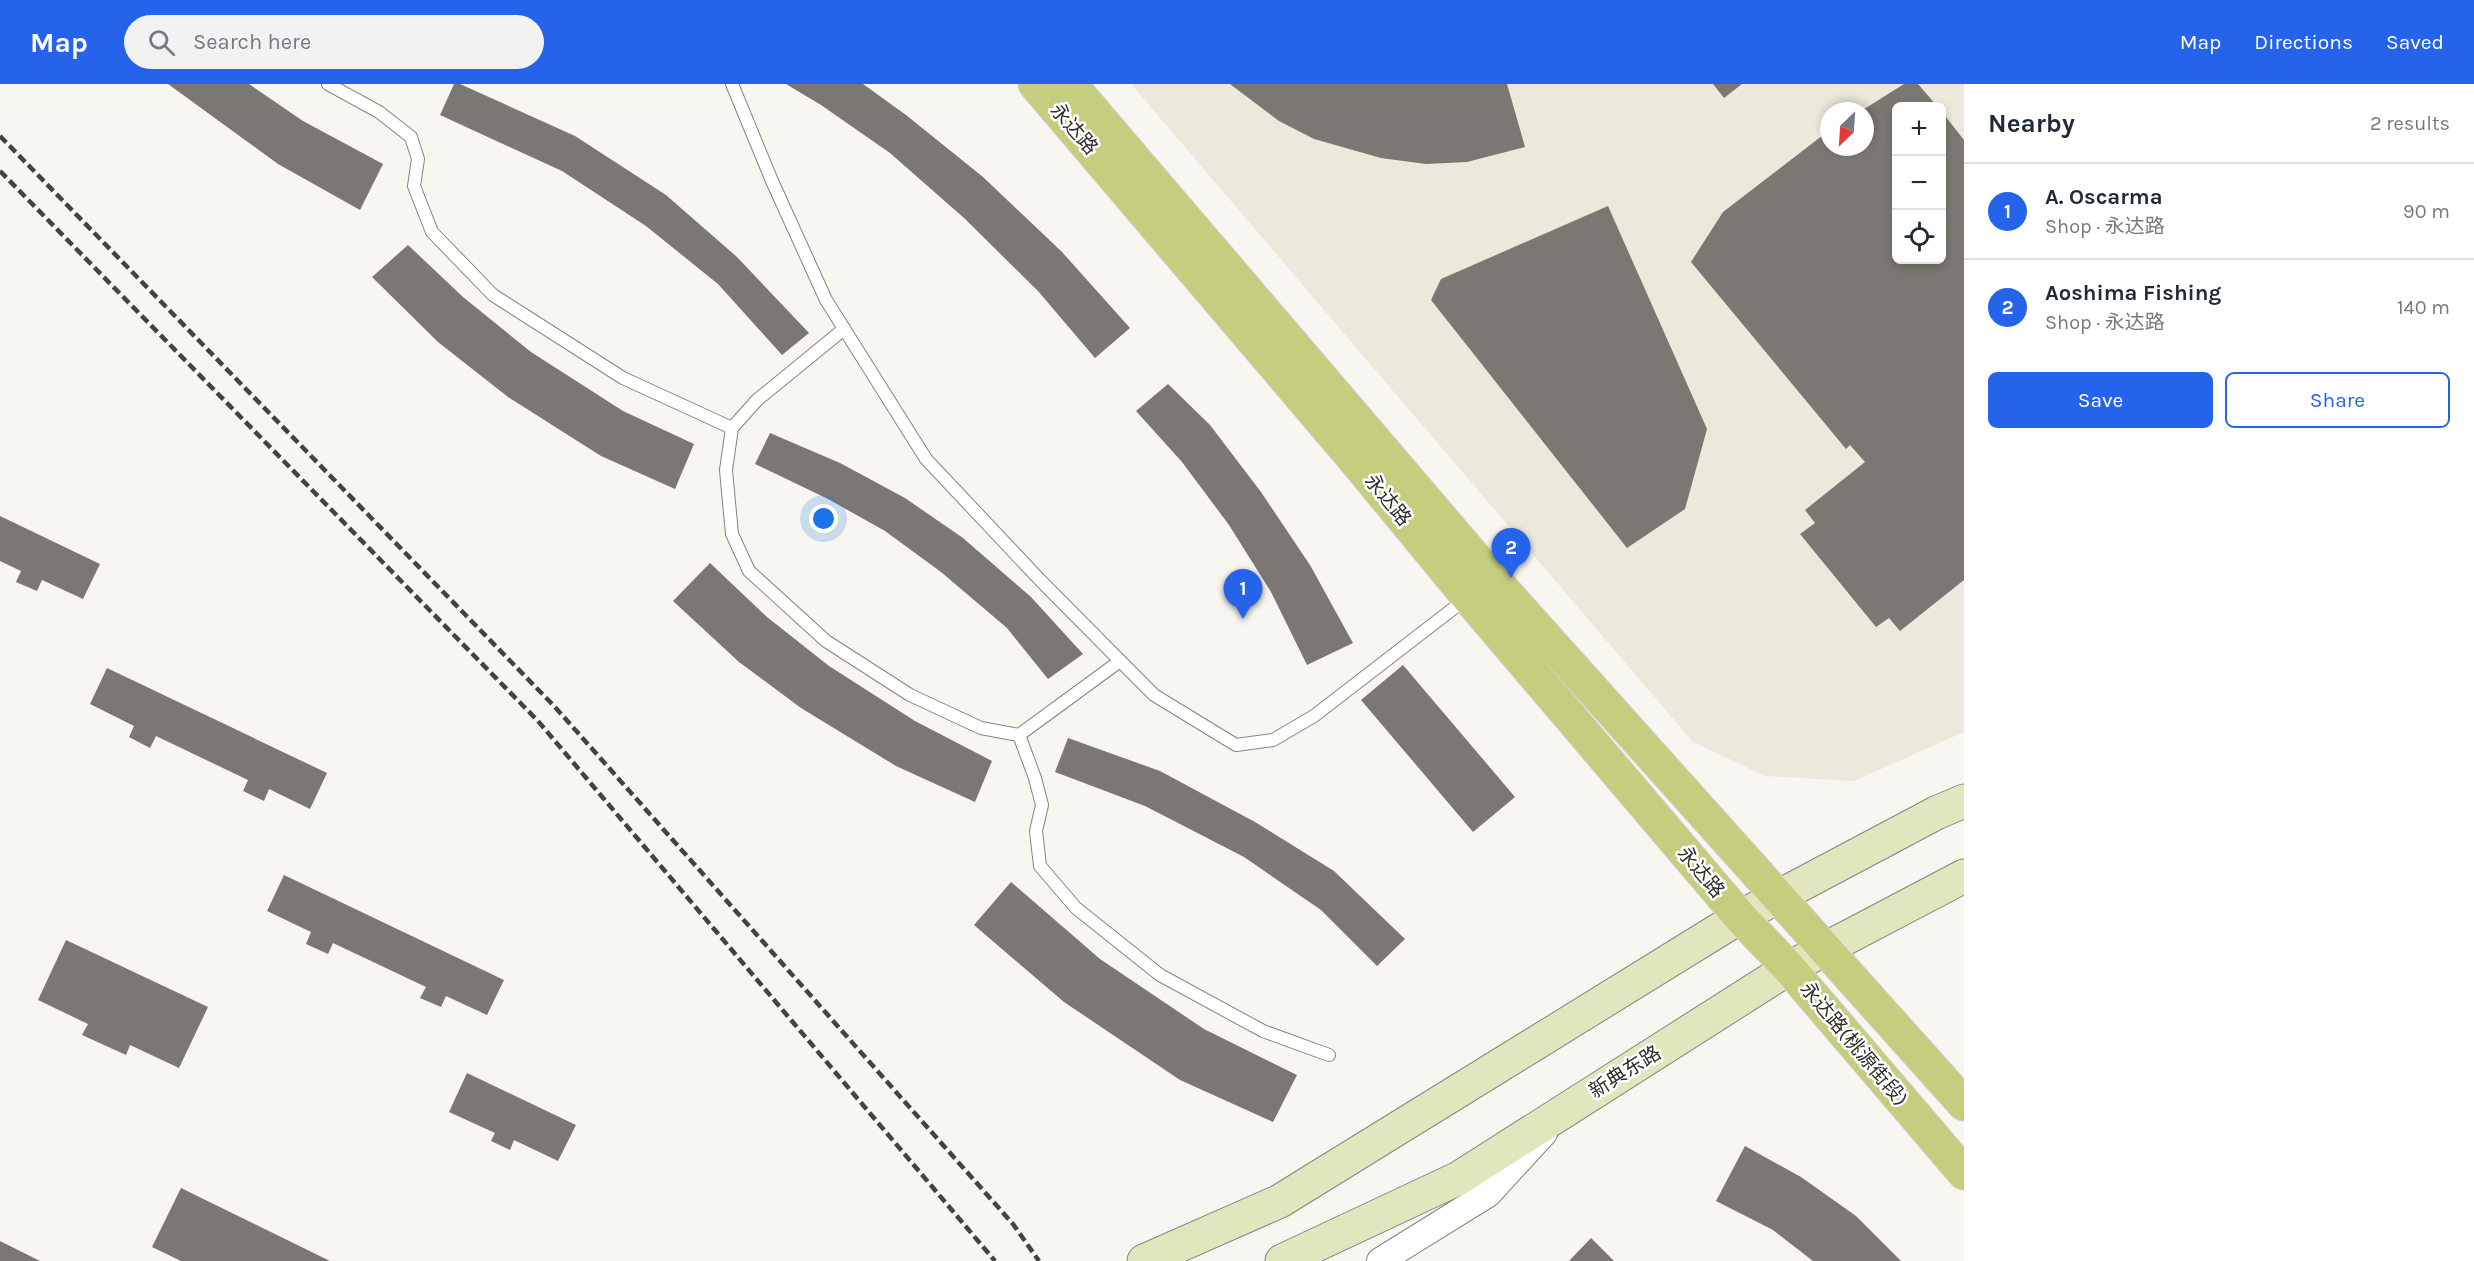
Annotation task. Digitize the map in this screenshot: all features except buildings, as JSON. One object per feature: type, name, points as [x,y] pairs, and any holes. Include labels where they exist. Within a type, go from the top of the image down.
[{"type":"main road","name":"永达路","points":[[1035,84],[1740,917]]},
{"type":"main road","name":"永达路","points":[[1070,84],[1487,572],[1780,897]]},
{"type":"main road","points":[[1144,1261],[1280,1201],[1740,917],[1964,801]]},
{"type":"main road","name":"新典东路","points":[[1282,1261],[1459,1178],[1789,968],[1964,876]]},
{"type":"main road","name":"永达路(桃源街段)","points":[[1780,897],[1964,1104]]},
{"type":"main road","name":"永达路(桃源街段)","points":[[1740,917],[1789,968],[1964,1173]]},
{"type":"street","points":[[1380,1261],[1488,1194],[1566,1109]]},
{"type":"lane","points":[[328,84],[379,112],[411,137],[418,159],[414,186],[432,232],[493,296],[623,378],[732,428]]},
{"type":"lane","points":[[732,84],[772,181],[821,289],[926,459],[1040,580],[1154,695],[1236,745],[1273,740],[1314,717],[1468,597]]},
{"type":"lane","points":[[844,329],[757,400],[732,428],[726,470],[732,534],[749,571],[826,640],[910,695],[981,728],[1018,735],[1120,661]]},
{"type":"lane","points":[[1018,735],[1035,778],[1042,805],[1036,831],[1040,866],[1076,908],[1160,975],[1263,1031],[1329,1055]]},
{"type":"shaded area","points":[[1131,84],[1964,84],[1964,732],[1854,781],[1765,776],[1693,742]]},
{"type":"railway","points":[[0,136],[555,707],[1013,1224],[1039,1261]]},
{"type":"railway","points":[[0,171],[538,721],[995,1261]]},
{"type":"place","name":"Aoshima Fishing","points":[[1511,578]]},
{"type":"place","name":"A. Oscarma","points":[[1243,619]]}]
